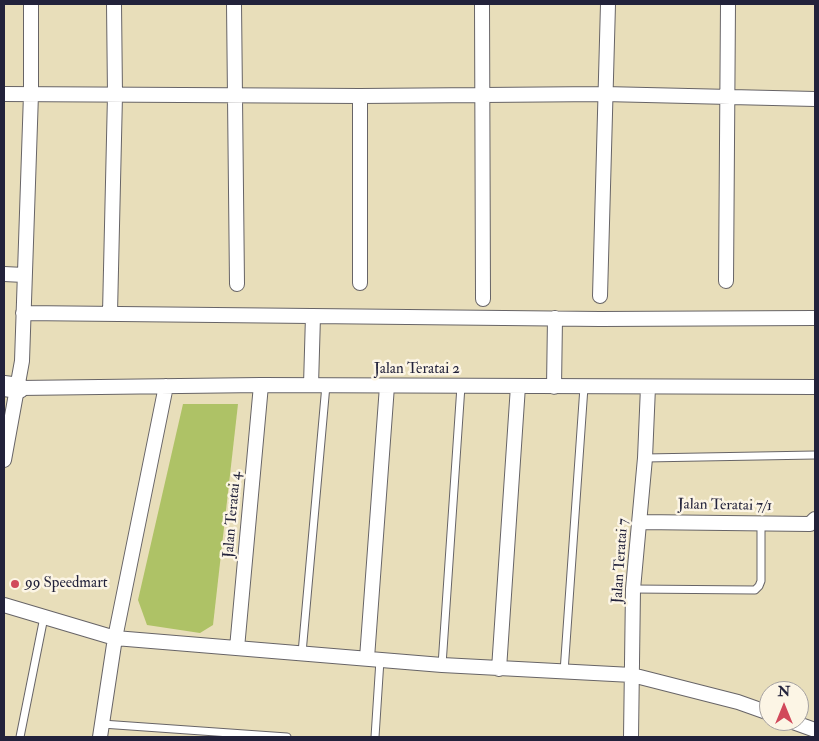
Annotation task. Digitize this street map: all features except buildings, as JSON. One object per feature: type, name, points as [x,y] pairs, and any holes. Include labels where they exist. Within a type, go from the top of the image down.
[{"type":"street","points":[[4,460],[11,387],[23,313],[31,94],[31,4]]},
{"type":"street","points":[[110,313],[115,95],[114,4]]},
{"type":"street","points":[[234,4],[238,284]]},
{"type":"street","points":[[482,4],[483,299]]},
{"type":"street","points":[[600,296],[604,94],[608,4]]},
{"type":"street","points":[[726,281],[728,4]]},
{"type":"street","points":[[4,94],[235,96],[604,94],[727,99],[815,99]]},
{"type":"street","points":[[360,96],[360,282]]},
{"type":"street","points":[[4,274],[24,275]]},
{"type":"street","points":[[23,313],[556,318],[815,318]]},
{"type":"street","points":[[312,385],[313,316]]},
{"type":"street","points":[[554,387],[556,318]]},
{"type":"street","name":"Jalan Teratai 2","points":[[11,387],[261,385],[815,387]]},
{"type":"street","name":"Jalan Teratai 4","points":[[237,648],[261,385]]},
{"type":"street","points":[[101,731],[115,638],[166,386]]},
{"type":"street","points":[[373,659],[387,386]]},
{"type":"street","points":[[499,669],[518,386]]},
{"type":"street","name":"Jalan Teratai 7","points":[[631,737],[633,589],[645,458],[648,387]]},
{"type":"street","name":"Jalan Teratai 7/1","points":[[640,522],[761,523],[812,521]]},
{"type":"street","points":[[4,605],[115,638],[442,665],[632,675],[738,702],[759,709]]},
{"type":"lane","points":[[302,652],[326,385]]},
{"type":"lane","points":[[442,665],[460,386]]},
{"type":"lane","points":[[564,672],[584,387]]},
{"type":"lane","points":[[645,458],[815,455]]},
{"type":"lane","points":[[633,589],[755,590],[760,586],[761,581],[761,523]]},
{"type":"lane","points":[[20,737],[44,617]]},
{"type":"lane","points":[[373,659],[376,737]]},
{"type":"lane","points":[[101,731],[287,737]]},
{"type":"green space","points":[[183,404],[238,404],[213,625],[200,633],[147,625],[138,600]]},
{"type":"place","name":"99 Speedmart","points":[[15,584]]}]
